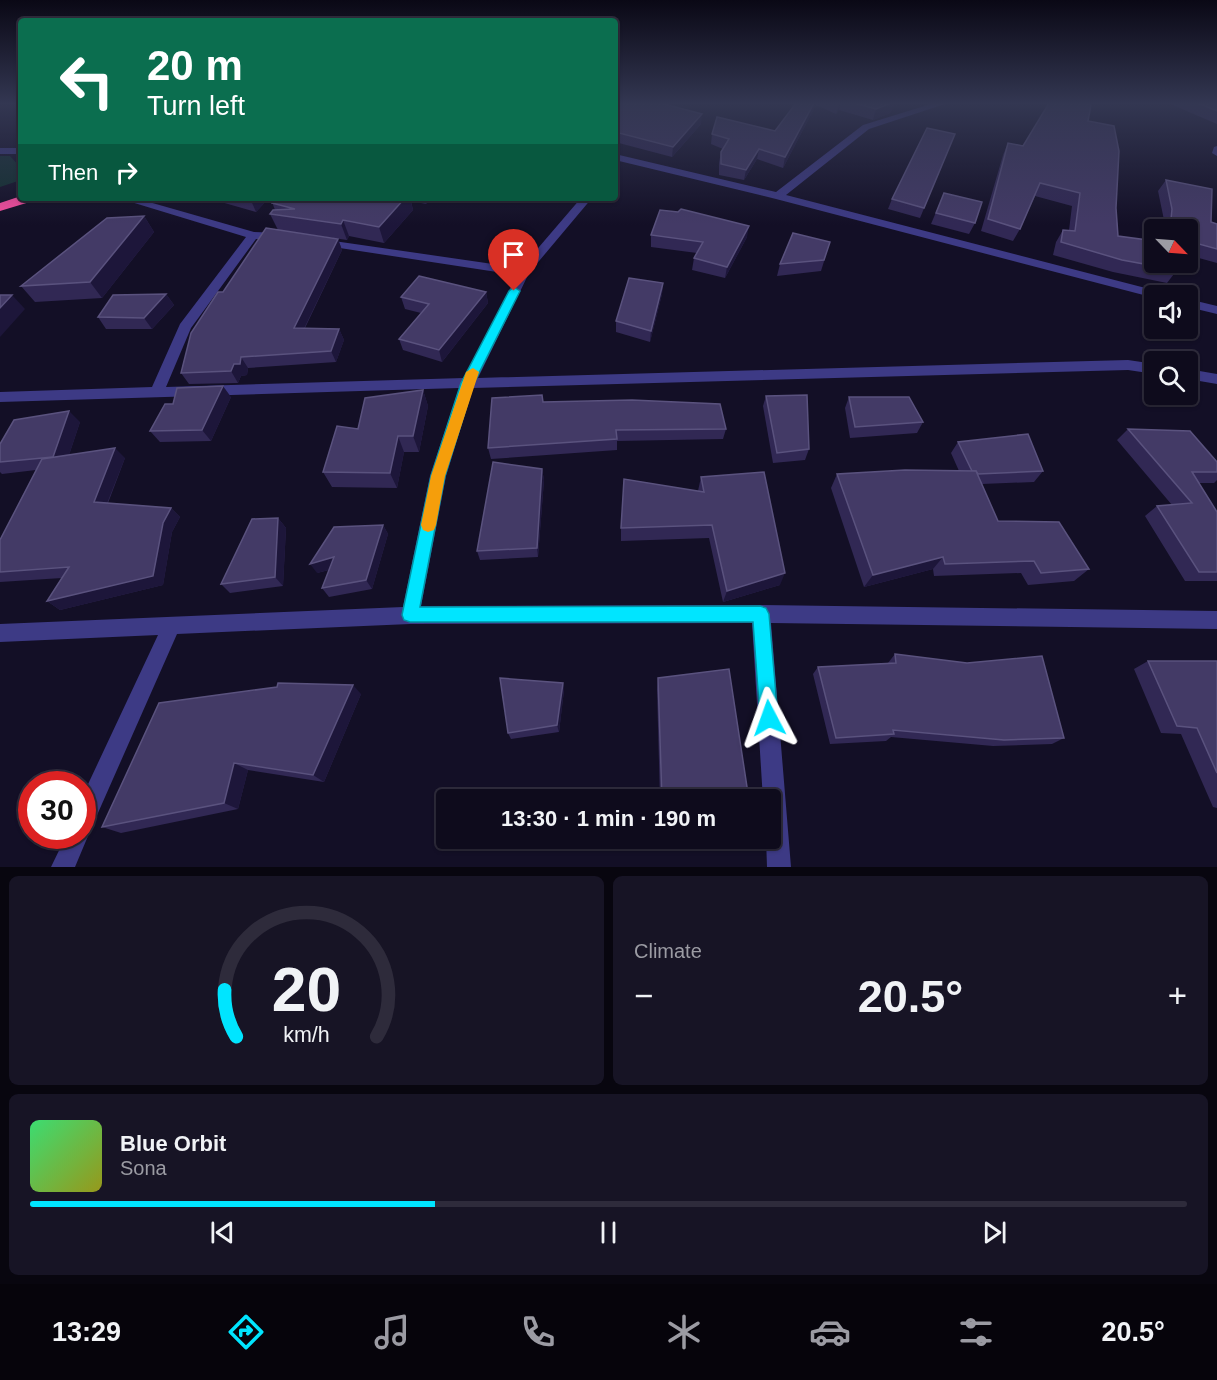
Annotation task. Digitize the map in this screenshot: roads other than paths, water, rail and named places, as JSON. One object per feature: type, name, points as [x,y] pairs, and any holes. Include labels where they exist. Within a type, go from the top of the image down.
[{"type":"highway","points":[[0,207],[19,201]]},
{"type":"street","points":[[778,196],[845,143]]},
{"type":"street","points":[[0,151],[18,151]]},
{"type":"street","points":[[621,158],[778,196],[1144,292]]},
{"type":"street","points":[[134,201],[253,235],[269,234],[524,272]]},
{"type":"street","points":[[410,615],[438,476],[468,383],[524,272],[584,201]]},
{"type":"street","points":[[157,392],[184,327],[253,235]]},
{"type":"street","points":[[1198,305],[1217,310]]},
{"type":"street","points":[[0,397],[1128,365],[1144,367]]},
{"type":"street","points":[[1198,376],[1217,379]]},
{"type":"street","points":[[760,614],[779,867]]},
{"type":"street","points":[[0,633],[410,615],[760,614],[1217,620]]},
{"type":"street","points":[[96,792],[171,627]]},
{"type":"street","points":[[63,867],[71,849]]}]
